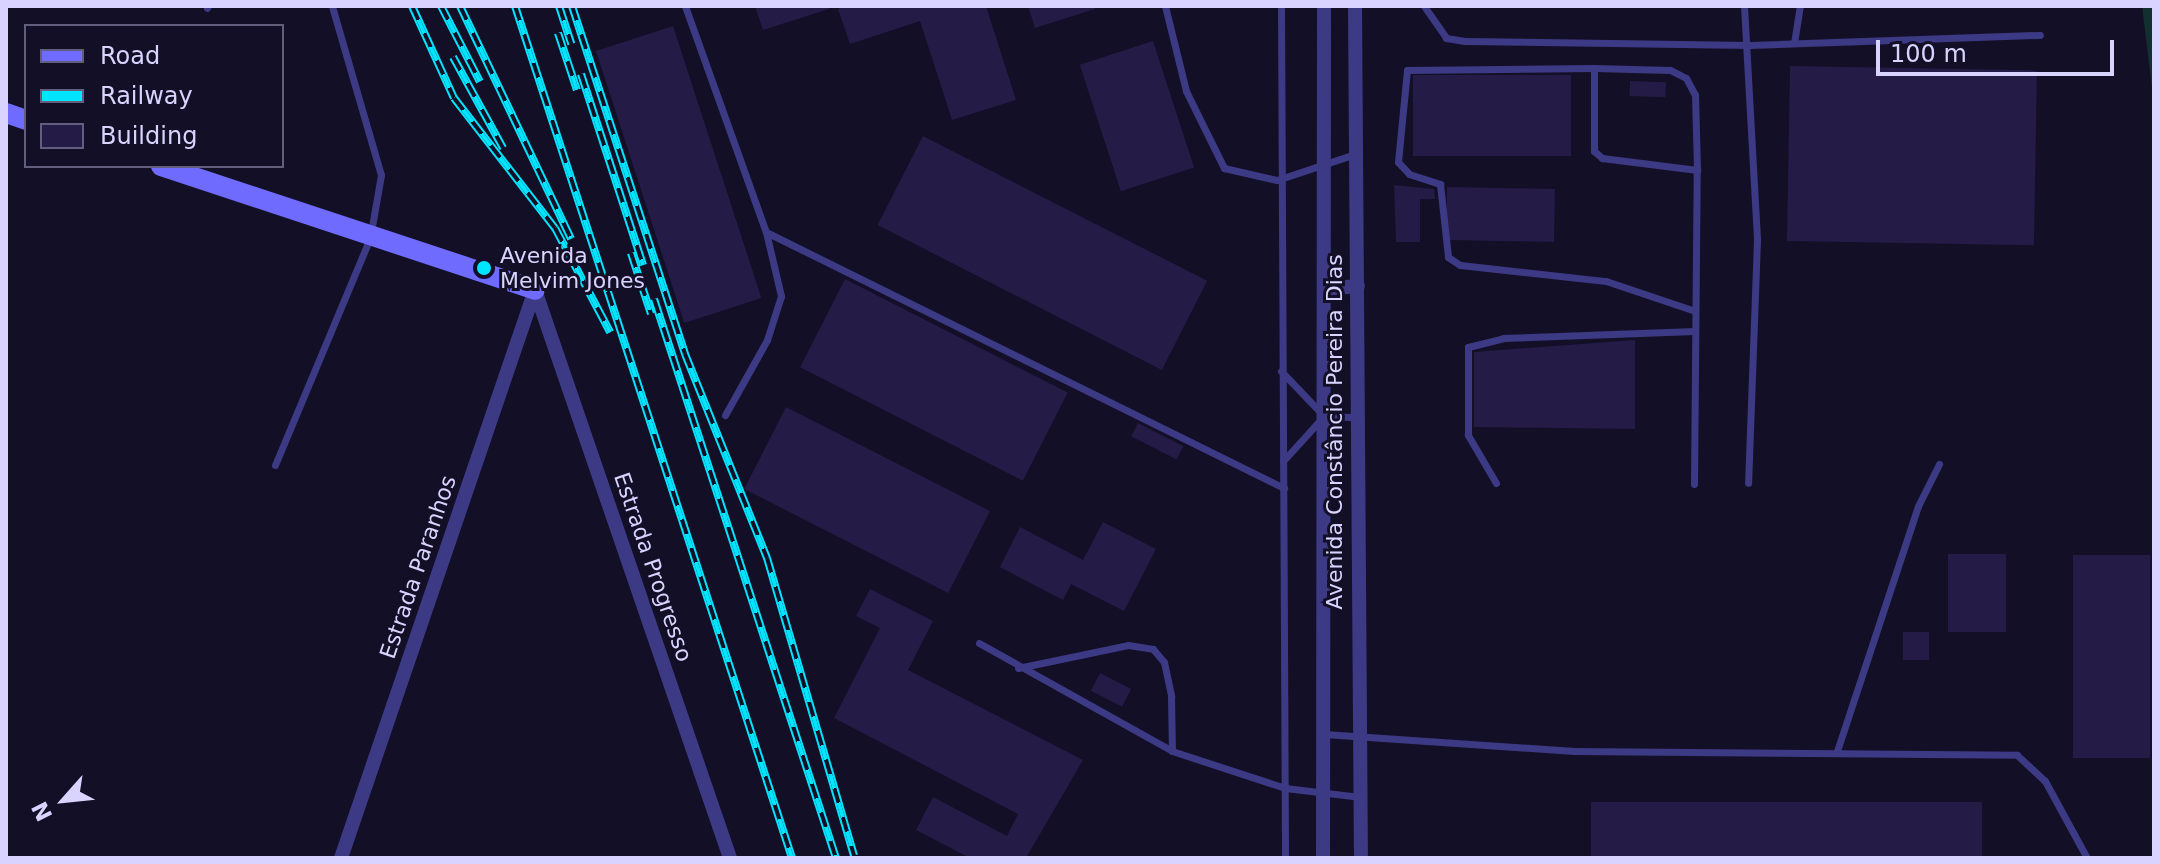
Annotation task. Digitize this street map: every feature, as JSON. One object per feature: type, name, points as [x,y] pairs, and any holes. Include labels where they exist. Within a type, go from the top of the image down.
[{"type":"street","name":"Avenida Constâncio Pereira Dias","points":[[1323,858],[1324,6]]},
{"type":"street","name":"Avenida Constâncio Pereira Dias","points":[[1355,6],[1361,858]]},
{"type":"street","points":[[167,168],[370,238],[535,290]]},
{"type":"street","points":[[1324,289],[1358,286]]},
{"type":"street","name":"Estrada Paranhos","points":[[341,858],[535,290]]},
{"type":"street","name":"Estrada Progresso","points":[[535,290],[730,858]]},
{"type":"lane","points":[[275,465],[370,238],[378,150],[332,6]]},
{"type":"lane","points":[[685,6],[766,232],[781,296],[767,340],[725,415]]},
{"type":"lane","points":[[1164,6],[1186,91],[1224,168],[1277,180],[1355,154]]},
{"type":"lane","points":[[1281,6],[1277,180],[1284,488],[1285,858]]},
{"type":"lane","points":[[1424,6],[1446,38],[1465,41],[1750,45],[2040,35]]},
{"type":"lane","points":[[1744,6],[1750,45],[1757,240],[1748,483]]},
{"type":"lane","points":[[1794,43],[1800,6]]},
{"type":"lane","points":[[1594,68],[1594,151],[1602,158],[1697,170]]},
{"type":"lane","points":[[1694,484],[1697,170],[1695,95],[1686,78],[1670,70],[1407,70],[1398,162],[1409,174],[1440,184],[1443,249],[1460,265],[1606,281],[1695,311]]},
{"type":"lane","points":[[766,232],[1284,488]]},
{"type":"lane","points":[[1496,483],[1468,435],[1468,347],[1503,338],[1695,331]]},
{"type":"lane","points":[[1281,371],[1324,416],[1357,417]]},
{"type":"lane","points":[[1283,461],[1324,416]]},
{"type":"lane","points":[[1837,751],[1918,506],[1939,464]]},
{"type":"lane","points":[[979,643],[1018,668],[1172,751],[1285,788],[1361,797]]},
{"type":"lane","points":[[1018,668],[1128,645],[1153,649],[1164,662],[1171,696],[1172,751]]},
{"type":"lane","points":[[1324,734],[1360,741],[1574,751],[2017,755],[2045,781],[2087,858]]},
{"type":"green space","points":[[2142,6],[2154,6],[2154,104]]},
{"type":"building","points":[[755,6],[829,6],[829,9],[763,30]]},
{"type":"building","points":[[846,6],[986,6],[1016,100],[952,120],[920,21],[850,44],[838,9]]},
{"type":"building","points":[[1028,6],[1095,6],[1095,9],[1035,28]]},
{"type":"building","points":[[673,26],[761,298],[684,323],[596,51]]},
{"type":"building","points":[[1153,41],[1194,167],[1121,191],[1080,65]]},
{"type":"building","points":[[1790,66],[2037,70],[2034,245],[1787,241]]},
{"type":"building","points":[[1413,75],[1571,75],[1571,156],[1413,156]]},
{"type":"building","points":[[1630,81],[1666,82],[1665,97],[1629,96]]},
{"type":"building","points":[[923,136],[1207,281],[1162,370],[878,225]]},
{"type":"building","points":[[1394,185],[1434,189],[1435,199],[1420,199],[1420,242],[1396,242]]},
{"type":"building","points":[[1447,187],[1555,189],[1554,242],[1446,240]]},
{"type":"building","points":[[845,279],[1068,392],[1023,481],[800,367]]},
{"type":"building","points":[[1635,340],[1635,429],[1474,427],[1474,352]]},
{"type":"building","points":[[786,407],[990,511],[948,593],[744,489]]},
{"type":"building","points":[[1138,423],[1183,446],[1177,460],[1131,436]]},
{"type":"building","points":[[1103,522],[1156,549],[1124,611],[1071,584],[1063,600],[1000,567],[1020,527],[1083,560]]},
{"type":"building","points":[[1948,554],[2006,554],[2006,632],[1948,632]]},
{"type":"building","points":[[2073,555],[2150,555],[2150,758],[2073,758]]},
{"type":"building","points":[[870,589],[933,621],[908,670],[1083,760],[1026,858],[970,858],[916,830],[933,797],[1007,836],[1018,814],[834,718],[880,628],[856,616]]},
{"type":"building","points":[[1903,632],[1929,632],[1929,660],[1903,660]]},
{"type":"building","points":[[1100,673],[1131,689],[1122,707],[1091,691]]},
{"type":"building","points":[[1591,802],[1982,802],[1982,858],[1591,858]]},
{"type":"railway","points":[[412,6],[454,98],[555,228],[610,332]]},
{"type":"railway","points":[[441,6],[480,82]]},
{"type":"railway","points":[[460,6],[571,239]]},
{"type":"railway","points":[[515,6],[792,858]]},
{"type":"railway","points":[[559,6],[571,44]]},
{"type":"railway","points":[[572,6],[685,354],[767,558],[854,856]]},
{"type":"railway","points":[[558,33],[577,90]]},
{"type":"railway","points":[[453,57],[503,148]]},
{"type":"railway","points":[[581,74],[643,265]]},
{"type":"railway","points":[[631,253],[651,314]]},
{"type":"railway","points":[[654,299],[836,858]]},
{"type":"place","name":"Avenida Melvim Jones","points":[[484,268]]}]
